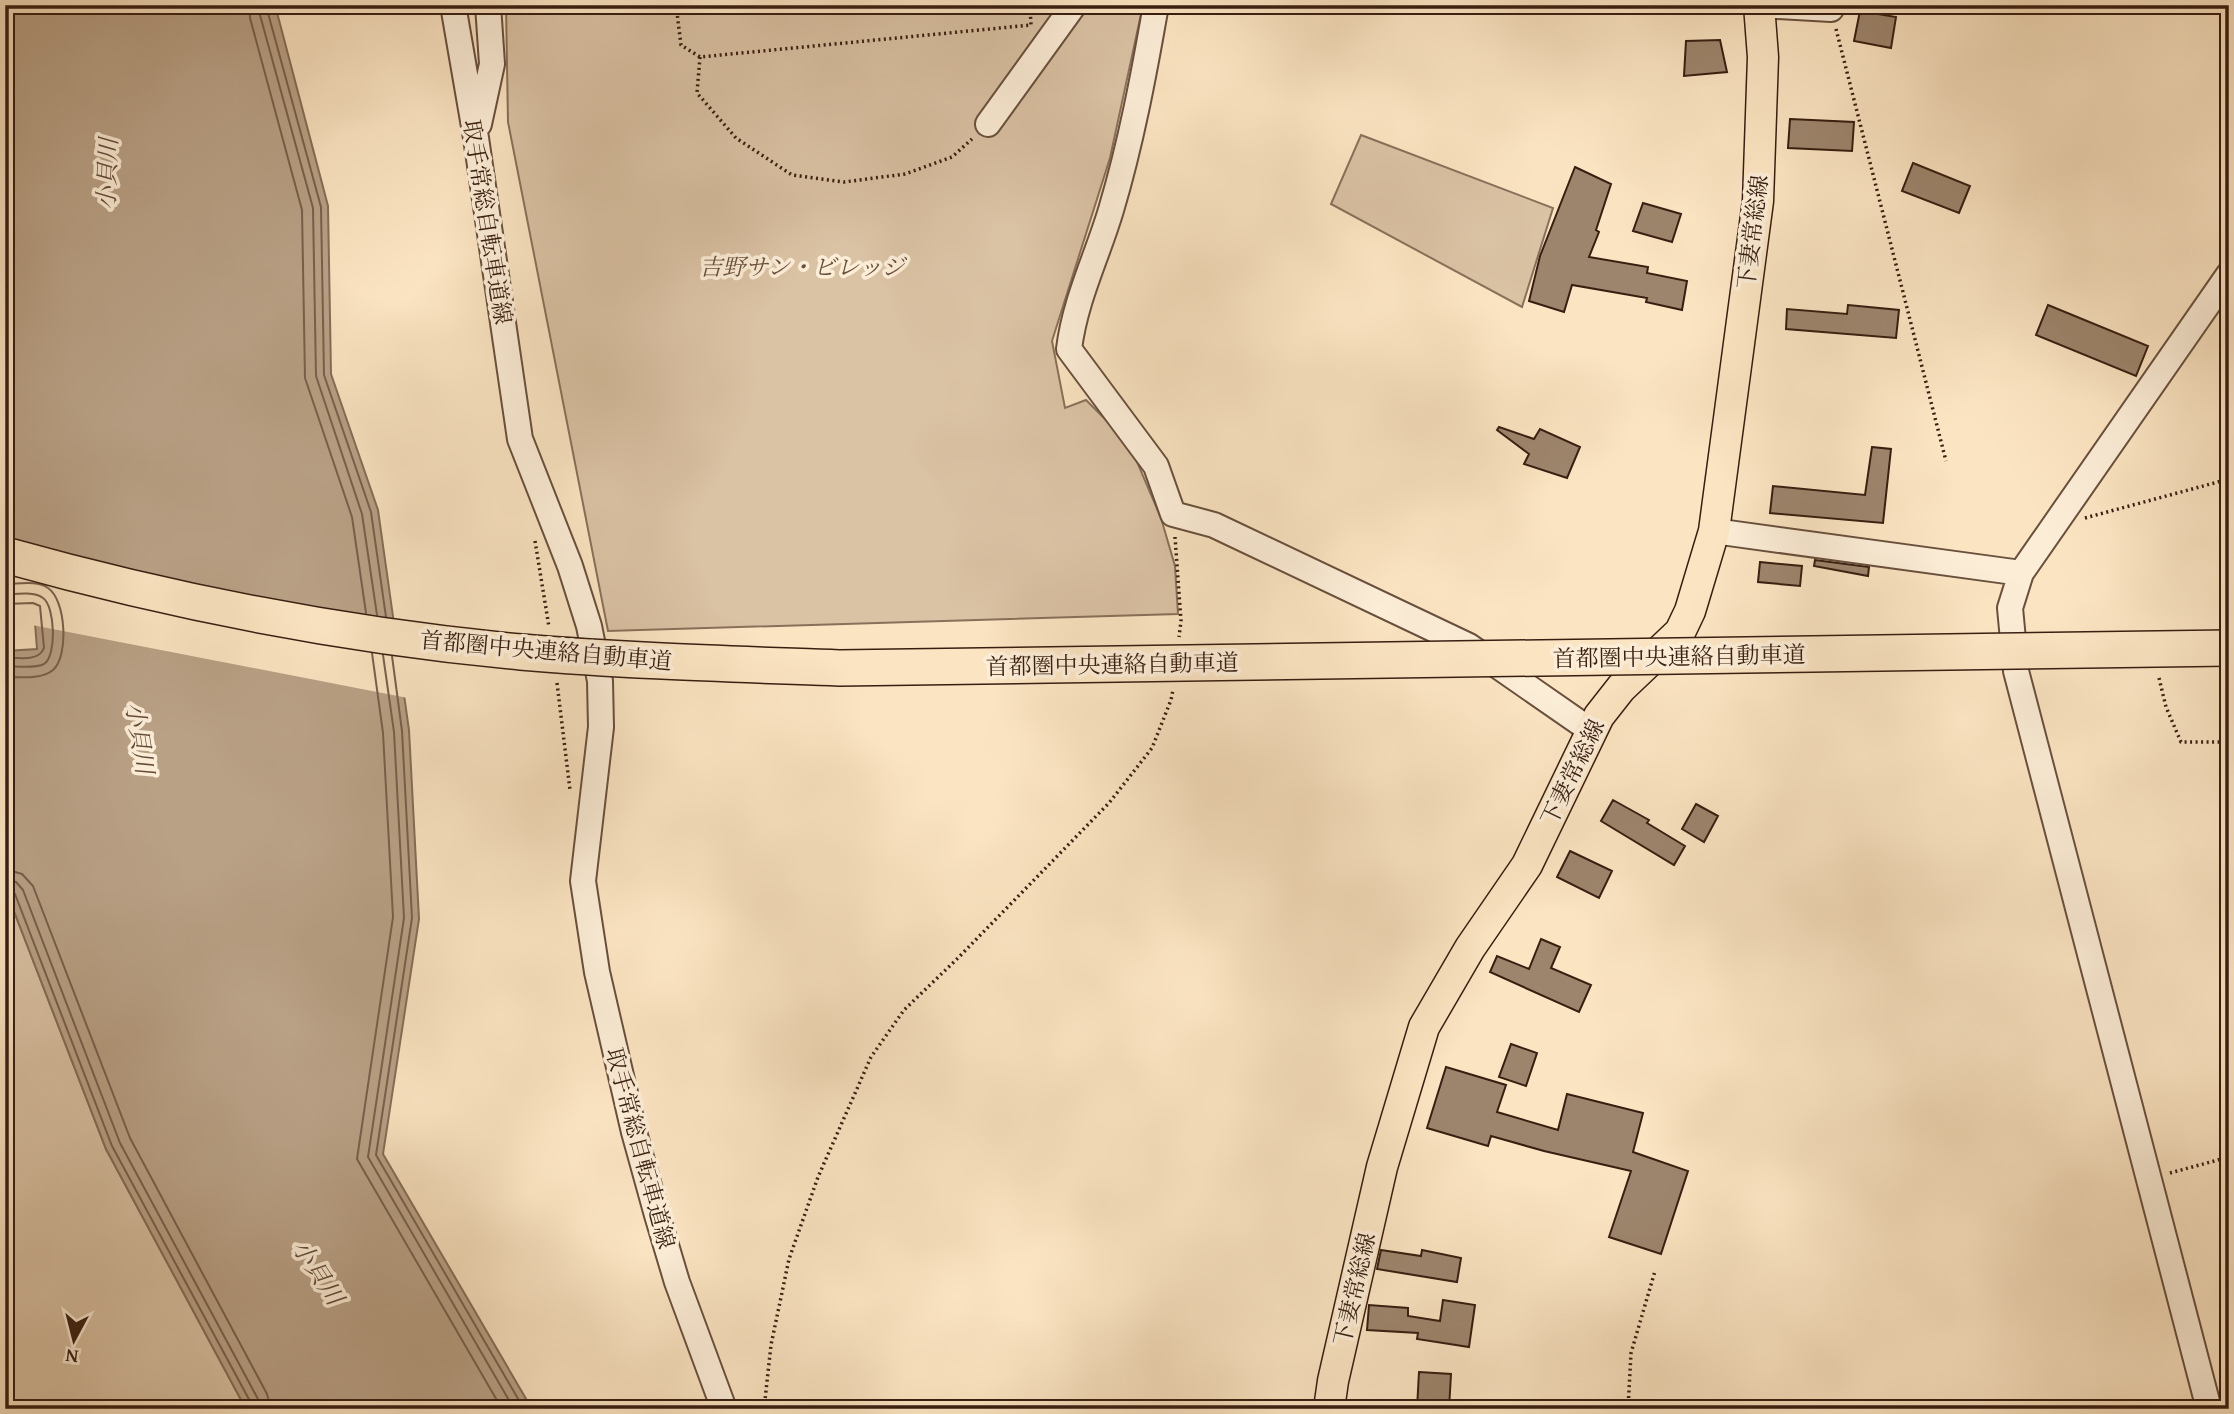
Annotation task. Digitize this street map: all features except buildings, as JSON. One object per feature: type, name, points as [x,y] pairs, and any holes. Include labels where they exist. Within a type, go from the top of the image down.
[{"type":"highway","name":"首都圏中央連絡自動車道","points":[[5,555],[200,604],[362,632],[519,651],[676,662],[839,668],[2229,648]]},
{"type":"main road","name":"下妻常総線","points":[[1329,1409],[1332,1381],[1381,1167],[1424,1027],[1470,948],[1527,865],[1590,730],[1621,688],[1680,632],[1690,611],[1714,531],[1758,201],[1763,57],[1759,5]]},
{"type":"street","name":"取手常総自転車道線","points":[[453,5],[476,138],[520,439],[570,566],[589,626],[600,681],[601,727],[583,881],[597,972],[634,1132],[677,1282],[724,1409]]},
{"type":"street","points":[[476,138],[492,64],[488,5]]},
{"type":"street","points":[[988,124],[1074,5]]},
{"type":"street","points":[[1156,5],[1143,81],[1111,210],[1072,320],[1069,349],[1156,466],[1173,514],[1214,525],[1469,646],[1590,730]]},
{"type":"street","points":[[1759,5],[1831,9]]},
{"type":"street","points":[[2209,1409],[2016,671],[2010,608],[2021,573],[2229,274]]},
{"type":"street","points":[[1714,531],[2021,573]]},
{"type":"path","points":[[676,5],[681,45],[700,57],[1031,25],[1030,5]]},
{"type":"path","points":[[1831,9],[1946,461]]},
{"type":"path","points":[[700,57],[697,93],[736,138],[792,175],[844,182],[905,174],[952,157],[988,124]]},
{"type":"path","points":[[2053,527],[2229,479]]},
{"type":"path","points":[[1173,514],[1181,621],[1178,647]]},
{"type":"path","points":[[2147,678],[2160,678],[2166,708],[2181,742],[2229,742]]},
{"type":"path","points":[[764,1409],[771,1345],[789,1259],[818,1177],[872,1057],[904,1010],[1109,803],[1152,748],[1171,700],[1173,687]]},
{"type":"path","points":[[2148,1179],[2229,1157]]},
{"type":"path","points":[[1628,1409],[1631,1353],[1655,1271]]},
{"type":"green space","name":"吉野サン・ビレッジ","points":[[506,5],[1143,5],[1110,158],[1052,341],[1065,408],[1086,400],[1129,443],[1161,518],[1175,566],[1178,614],[608,631],[508,122]]},
{"type":"green space","points":[[1361,135],[1553,208],[1522,307],[1331,204]]},
{"type":"green space","points":[[5,888],[106,1149],[246,1409],[5,1409]]},
{"type":"water","name":"小貝川","points":[[5,5],[275,5],[328,206],[331,374],[378,510],[409,730],[419,919],[383,1154],[532,1409],[246,1409],[106,1149],[5,888],[5,651],[37,649],[34,610],[5,610]]},
{"type":"pier","points":[[5,538],[232,593],[397,621],[408,698],[32,625],[31,613],[5,614]]}]
